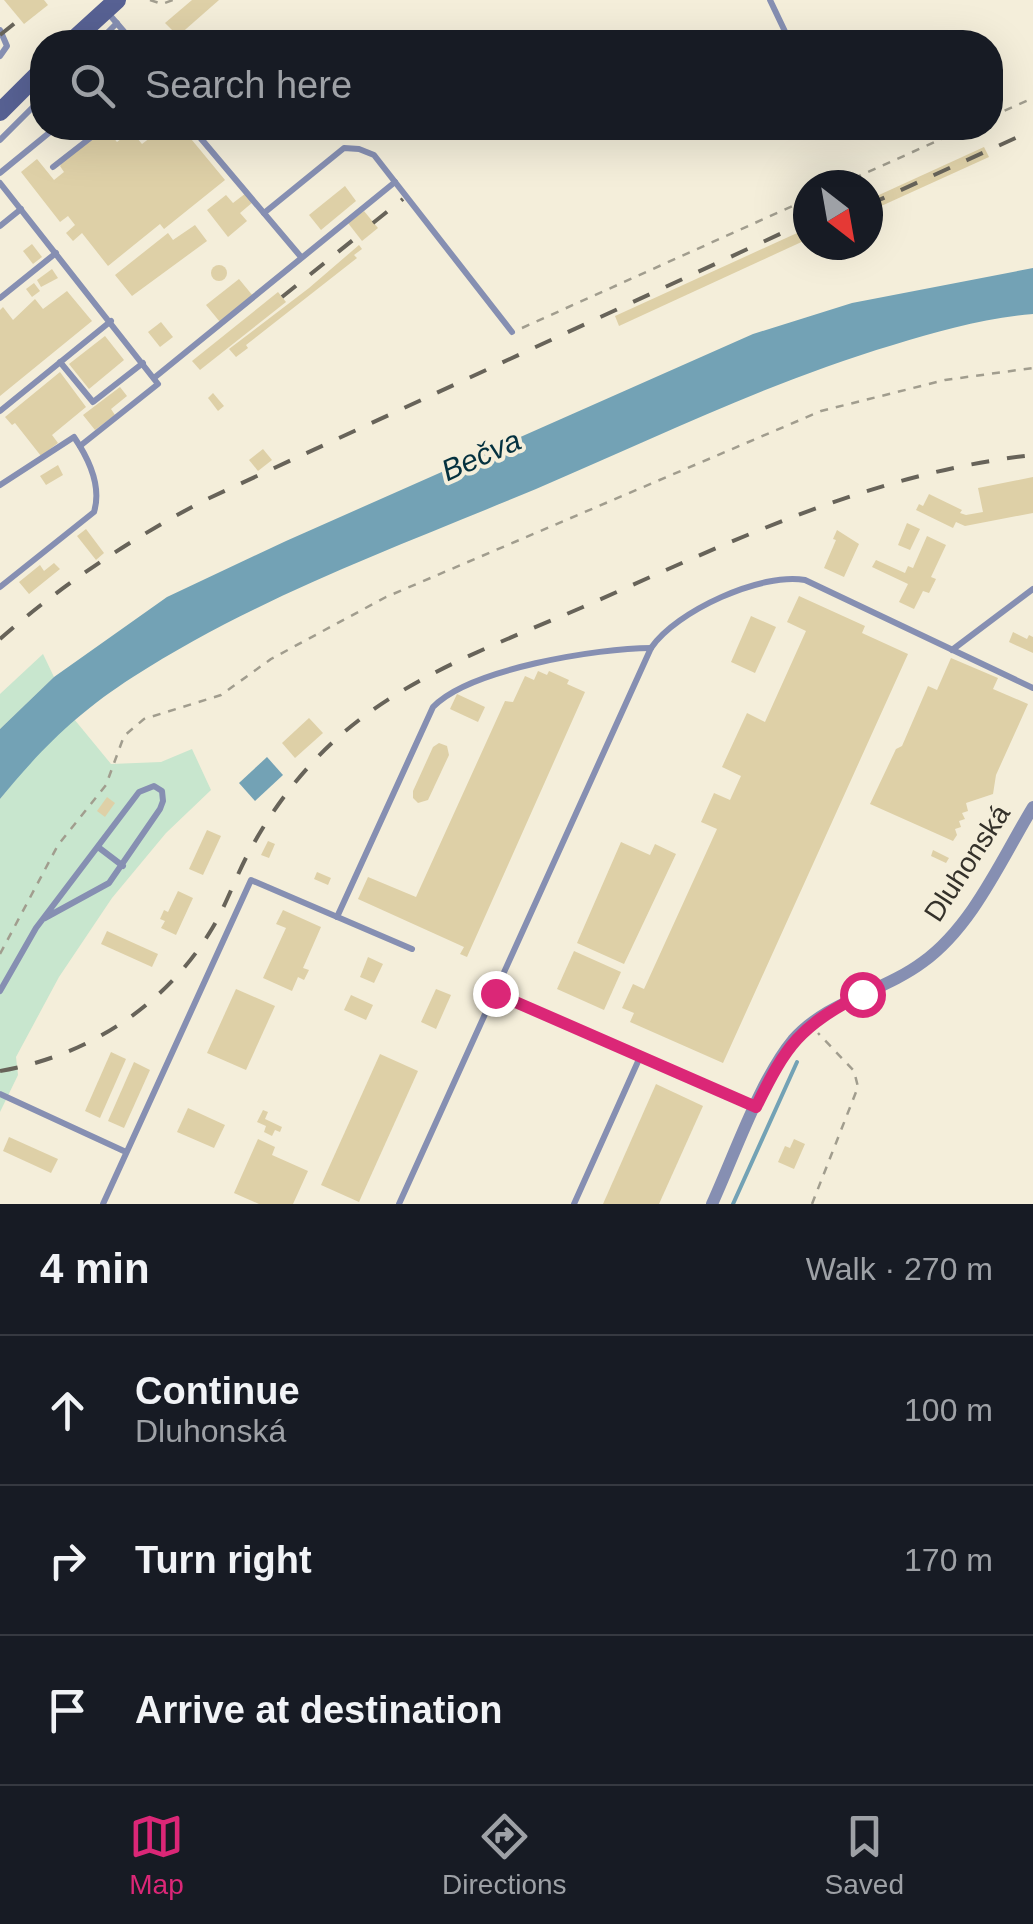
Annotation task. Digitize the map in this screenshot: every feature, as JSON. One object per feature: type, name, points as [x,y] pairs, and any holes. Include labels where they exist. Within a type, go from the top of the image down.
[{"type":"main road","points":[[87,30],[113,11]]},
{"type":"main road","points":[[0,112],[30,82]]},
{"type":"street","name":"Dluhonská","points":[[712,1204],[784,1052],[810,1024],[908,972],[936,951],[967,915],[1033,807]]},
{"type":"lane","points":[[770,0],[784,30]]},
{"type":"lane","points":[[0,30],[7,46],[0,56]]},
{"type":"lane","points":[[0,140],[30,110]]},
{"type":"lane","points":[[0,173],[40,140]]},
{"type":"lane","points":[[54,166],[88,140]]},
{"type":"lane","points":[[202,140],[301,257]]},
{"type":"lane","points":[[264,213],[344,148],[359,148],[374,156],[512,332]]},
{"type":"lane","points":[[0,182],[158,384],[80,446]]},
{"type":"lane","points":[[154,378],[395,182]]},
{"type":"lane","points":[[0,226],[21,209]]},
{"type":"lane","points":[[0,298],[56,254]]},
{"type":"lane","points":[[0,411],[111,321]]},
{"type":"lane","points":[[60,362],[93,402],[143,363]]},
{"type":"lane","points":[[0,486],[74,437],[94,477],[97,493],[94,512],[0,587]]},
{"type":"lane","points":[[399,1204],[651,648],[675,624],[754,586],[787,577],[805,580],[1033,688]]},
{"type":"lane","points":[[952,650],[1033,589]]},
{"type":"lane","points":[[336,917],[432,706],[442,697],[466,683],[510,670],[626,648],[651,648]]},
{"type":"lane","points":[[0,991],[22,948],[140,792],[150,786],[159,788],[164,801],[123,866],[101,889],[45,918]]},
{"type":"lane","points":[[98,847],[123,866]]},
{"type":"lane","points":[[103,1204],[251,880],[412,950]]},
{"type":"lane","points":[[495,993],[756,1107]]},
{"type":"lane","points":[[574,1204],[640,1057]]},
{"type":"lane","points":[[0,1094],[127,1152]]},
{"type":"path","points":[[150,0],[162,4],[173,0]]},
{"type":"path","points":[[1003,111],[1033,98]]},
{"type":"path","points":[[872,170],[939,140]]},
{"type":"path","points":[[512,332],[793,206]]},
{"type":"path","points":[[0,954],[58,845],[106,785],[124,736],[144,719],[221,696],[271,659],[336,627],[386,596],[820,411],[945,380],[1033,368]]},
{"type":"path","points":[[810,1024],[854,1071],[858,1082],[853,1104],[812,1204]]},
{"type":"green space","points":[[43,654],[54,677],[0,729],[0,694]]},
{"type":"green space","points":[[74,719],[111,764],[161,762],[192,749],[211,790],[166,833],[112,898],[59,977],[16,1057],[18,1075],[0,1112],[0,799],[42,747]]},
{"type":"water","name":"Bečva","points":[[1033,268],[1033,314],[945,330],[802,376],[330,574],[229,622],[180,648],[94,704],[46,747],[0,799],[0,729],[54,677],[167,597],[753,334],[852,303]]},
{"type":"water","points":[[267,757],[283,775],[255,801],[239,783]]},
{"type":"building","points":[[4,0],[44,0],[48,5],[24,24]]},
{"type":"building","points":[[192,0],[219,0],[185,30],[172,30],[165,23]]},
{"type":"building","points":[[90,140],[139,140],[142,144],[147,140],[192,140],[225,180],[164,229],[160,224],[108,266],[82,233],[73,241],[66,233],[75,225],[68,216],[60,222],[21,172],[37,159],[54,180],[64,172],[60,166]]},
{"type":"building","points":[[984,147],[989,157],[883,205],[883,193]]},
{"type":"building","points":[[345,186],[356,201],[321,230],[309,215]]},
{"type":"building","points":[[246,193],[253,202],[240,213],[247,221],[228,237],[207,210],[226,195],[233,203]]},
{"type":"building","points":[[364,211],[378,228],[362,241],[348,223]]},
{"type":"building","points":[[195,225],[207,241],[132,296],[115,275],[168,233],[173,240]]},
{"type":"building","points":[[793,235],[793,246],[619,326],[615,316]]},
{"type":"building","points":[[32,244],[42,257],[33,264],[23,251]]},
{"type":"building","points":[[359,245],[362,249],[354,255],[357,258],[246,345],[248,348],[236,357],[229,349],[309,288]]},
{"type":"building","points":[[219,265],[227,273],[219,281],[211,273]]},
{"type":"building","points":[[52,269],[58,278],[41,287],[37,280]]},
{"type":"building","points":[[239,279],[253,296],[220,322],[206,305]]},
{"type":"building","points":[[34,283],[40,291],[32,297],[26,289]]},
{"type":"building","points":[[67,291],[92,321],[0,396],[0,310],[3,307],[13,320],[35,299],[43,309]]},
{"type":"building","points":[[278,292],[286,302],[200,370],[192,361]]},
{"type":"building","points":[[161,322],[173,337],[160,347],[148,332]]},
{"type":"building","points":[[105,336],[124,360],[89,389],[69,364]]},
{"type":"building","points":[[60,372],[86,407],[52,435],[58,443],[41,456],[15,423],[12,425],[5,417]]},
{"type":"building","points":[[120,387],[127,396],[111,409],[115,415],[95,430],[83,415]]},
{"type":"building","points":[[213,393],[224,406],[218,411],[208,398]]},
{"type":"building","points":[[263,449],[272,460],[258,471],[249,460]]},
{"type":"building","points":[[58,465],[63,475],[46,485],[40,476]]},
{"type":"building","points":[[1033,477],[1033,513],[965,526],[956,522],[953,528],[916,510],[929,494],[966,515],[983,512],[978,488]]},
{"type":"building","points":[[907,523],[920,529],[910,550],[898,545]]},
{"type":"building","points":[[86,529],[104,553],[96,560],[77,536]]},
{"type":"building","points":[[837,530],[859,544],[844,577],[824,568]]},
{"type":"building","points":[[927,536],[946,545],[931,577],[936,579],[929,593],[923,591],[914,609],[899,602],[908,584],[872,567],[876,560],[905,573],[908,566],[913,568]]},
{"type":"building","points":[[54,563],[60,569],[29,594],[19,582],[40,565],[44,571]]},
{"type":"building","points":[[799,596],[865,626],[862,633],[908,654],[723,1063],[630,1022],[634,1013],[622,1008],[633,984],[644,989],[717,829],[701,822],[714,793],[730,800],[741,776],[722,767],[747,713],[765,722],[806,631],[787,622]]},
{"type":"building","points":[[751,616],[776,627],[755,673],[731,662]]},
{"type":"building","points":[[1013,632],[1027,639],[1029,635],[1033,637],[1033,653],[1009,642]]},
{"type":"building","points":[[951,658],[998,678],[993,689],[1028,704],[996,775],[993,794],[966,803],[968,811],[962,813],[965,819],[959,821],[961,827],[955,829],[953,841],[870,804],[896,749],[902,746],[928,686],[937,690]]},
{"type":"building","points":[[538,671],[547,675],[549,671],[585,692],[467,957],[460,954],[464,947],[358,899],[368,877],[416,897],[505,701],[513,702],[525,676],[534,680]]},
{"type":"building","points":[[457,694],[485,707],[478,722],[450,709]]},
{"type":"building","points":[[309,718],[323,733],[295,758],[282,743]]},
{"type":"building","points":[[439,743],[447,746],[449,755],[428,800],[418,803],[413,791],[433,747]]},
{"type":"building","points":[[107,797],[115,803],[105,817],[97,811]]},
{"type":"building","points":[[207,830],[221,836],[203,875],[189,869]]},
{"type":"building","points":[[268,841],[275,844],[269,858],[261,855]]},
{"type":"building","points":[[621,842],[650,855],[655,844],[676,854],[624,964],[577,943]]},
{"type":"building","points":[[933,850],[949,858],[946,863],[931,856]]},
{"type":"building","points":[[317,872],[331,878],[328,885],[314,879]]},
{"type":"building","points":[[178,891],[193,898],[176,935],[161,928],[165,921],[160,919]]},
{"type":"building","points":[[283,910],[321,927],[303,968],[309,970],[304,980],[298,977],[292,991],[263,978],[286,928],[276,924]]},
{"type":"building","points":[[107,931],[158,954],[152,967],[101,944]]},
{"type":"building","points":[[574,951],[621,972],[604,1010],[557,989]]},
{"type":"building","points":[[368,957],[383,964],[374,983],[360,977]]},
{"type":"building","points":[[236,989],[275,1006],[246,1070],[207,1053]]},
{"type":"building","points":[[436,989],[451,995],[436,1029],[421,1022]]},
{"type":"building","points":[[351,995],[373,1005],[366,1020],[344,1010]]},
{"type":"building","points":[[111,1052],[126,1059],[100,1118],[85,1111]]},
{"type":"building","points":[[380,1054],[418,1071],[359,1202],[321,1185]]},
{"type":"building","points":[[134,1062],[150,1070],[124,1128],[108,1121]]},
{"type":"building","points":[[656,1084],[703,1106],[659,1204],[603,1204]]},
{"type":"building","points":[[188,1108],[225,1125],[214,1148],[177,1132]]},
{"type":"building","points":[[263,1110],[268,1112],[265,1119],[282,1127],[280,1132],[275,1130],[272,1136],[264,1132],[266,1126],[257,1122]]},
{"type":"building","points":[[9,1137],[58,1159],[51,1173],[3,1151]]},
{"type":"building","points":[[258,1139],[275,1147],[272,1155],[308,1171],[293,1204],[259,1204],[234,1193]]},
{"type":"building","points":[[794,1139],[805,1144],[794,1169],[778,1162],[785,1146],[790,1148]]},
{"type":"waterway","points":[[733,1204],[797,1062]]},
{"type":"railway","points":[[0,35],[20,19]]},
{"type":"railway","points":[[883,198],[1020,136]]},
{"type":"railway","points":[[373,223],[403,199]]},
{"type":"railway","points":[[0,639],[97,564],[203,501],[793,228]]},
{"type":"railway","points":[[282,297],[358,236]]},
{"type":"railway","points":[[0,1071],[64,1053],[122,1023],[149,1003],[173,980],[213,927],[249,852],[290,789],[342,734],[397,694],[488,647],[802,513],[915,477],[1033,455]]},
{"type":"route","points":[[495,993],[756,1107],[784,1052],[799,1034],[862,994]]}]
